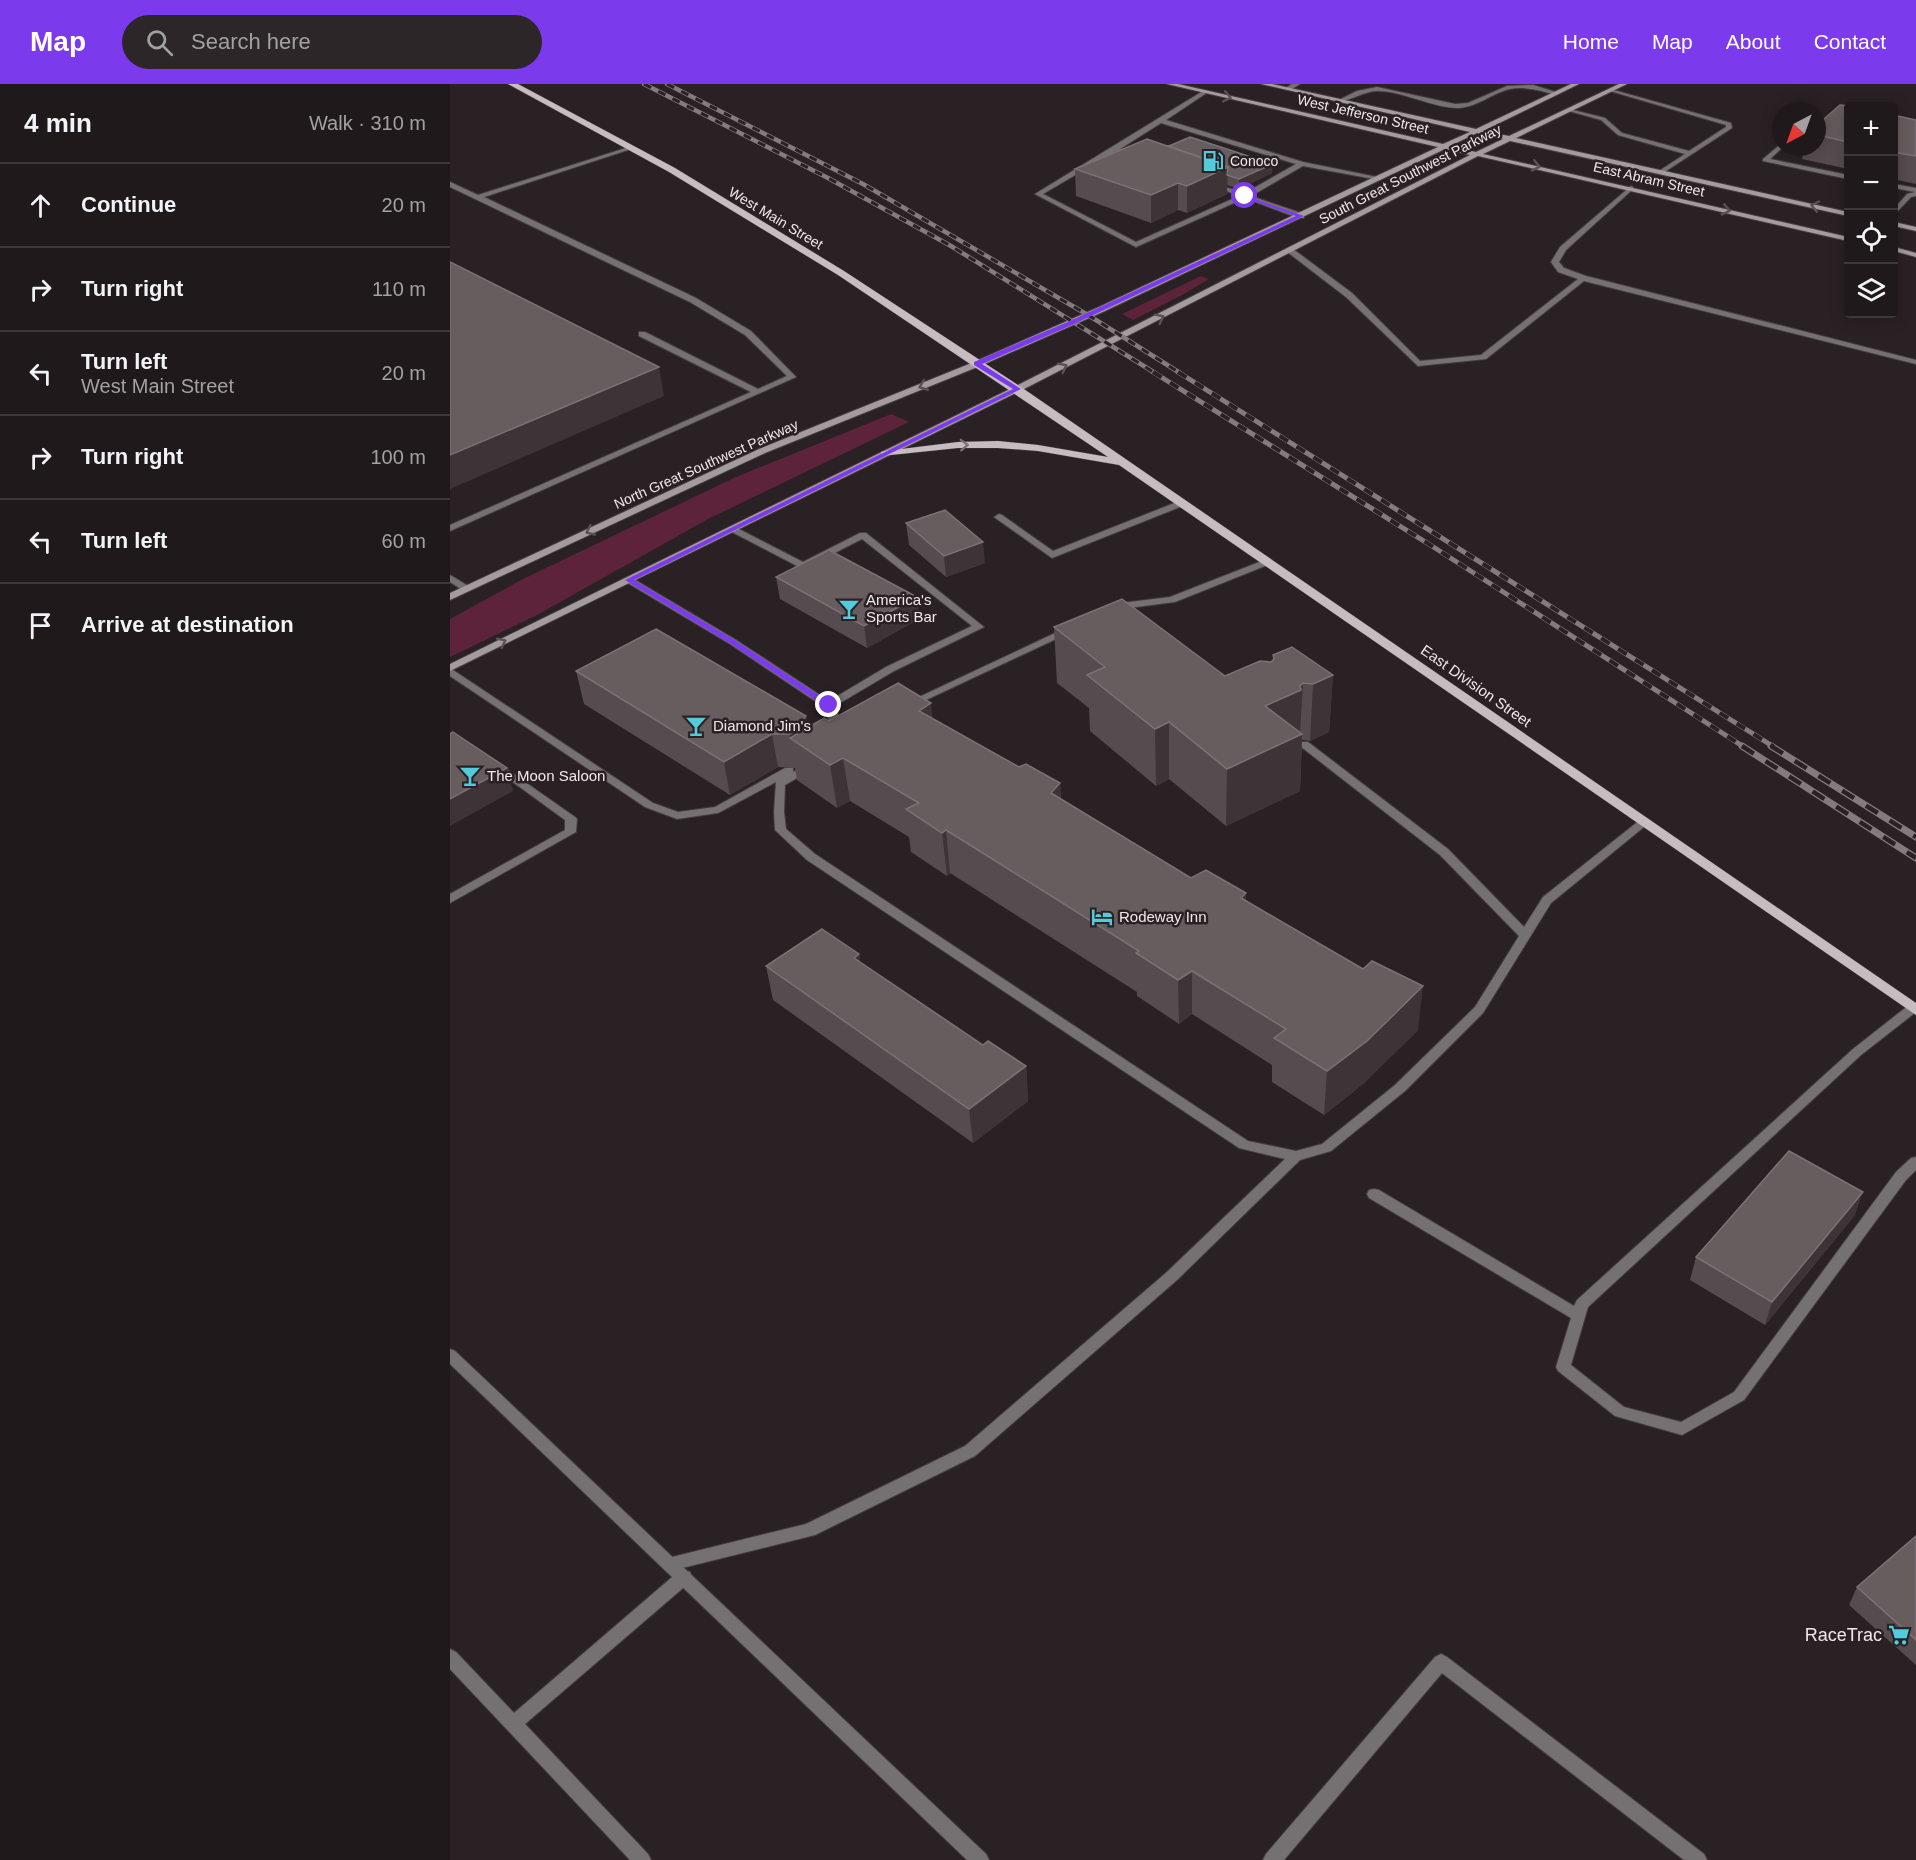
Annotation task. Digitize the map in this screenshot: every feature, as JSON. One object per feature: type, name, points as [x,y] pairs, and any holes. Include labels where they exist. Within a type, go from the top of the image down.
[{"type":"main road","name":"West Main Street","points":[[512,84],[672,170],[841,273],[1017,389]]},
{"type":"main road","name":"West Jefferson Street","points":[[1170,84],[1444,145]]},
{"type":"main road","name":"West Jefferson Street","points":[[1264,84],[1509,139]]},
{"type":"main road","name":"South Great Southwest Parkway","points":[[977,363],[1072,322],[1301,216],[1444,145],[1576,84]]},
{"type":"main road","name":"South Great Southwest Parkway","points":[[1017,389],[1479,153],[1624,84]]},
{"type":"main road","name":"East Abram Street","points":[[1509,139],[1844,213]]},
{"type":"main road","name":"East Abram Street","points":[[1444,145],[1844,238]]},
{"type":"main road","points":[[1898,225],[1916,229]]},
{"type":"main road","points":[[1898,250],[1916,255]]},
{"type":"main road","name":"North Great Southwest Parkway","points":[[450,597],[762,451],[977,363]]},
{"type":"main road","points":[[450,670],[1017,389]]},
{"type":"main road","name":"East Division Street","points":[[1017,389],[1914,1009]]},
{"type":"main road","points":[[885,454],[959,445],[1009,444],[1060,450],[1125,464]]},
{"type":"street","points":[[1288,89],[1297,84]]},
{"type":"street","points":[[1340,101],[1359,92],[1377,89],[1455,106],[1469,105],[1509,87],[1533,87],[1556,93]]},
{"type":"street","points":[[1612,90],[1729,124],[1729,128],[1661,172]]},
{"type":"street","points":[[1205,92],[1038,194],[1136,245],[1245,196],[1302,164]]},
{"type":"street","points":[[1572,110],[1602,119],[1620,134],[1690,153]]},
{"type":"street","points":[[1160,120],[1302,164],[1379,178]]},
{"type":"street","points":[[1826,124],[1844,128]]},
{"type":"street","points":[[478,197],[631,148]]},
{"type":"street","points":[[1115,149],[1147,161]]},
{"type":"street","points":[[1772,154],[1765,160],[1844,176]]},
{"type":"street","points":[[1202,180],[1301,216]]},
{"type":"street","points":[[450,184],[693,300],[747,333],[792,377],[450,528]]},
{"type":"street","points":[[1898,187],[1916,192]]},
{"type":"street","points":[[1631,188],[1563,249],[1555,262],[1561,270],[1583,278],[1916,362]]},
{"type":"street","points":[[1896,210],[1909,195],[1916,192]]},
{"type":"street","points":[[1290,251],[1349,295],[1418,364],[1483,357],[1583,278]]},
{"type":"street","points":[[642,334],[758,392]]},
{"type":"street","points":[[999,517],[1052,555],[1182,503]]},
{"type":"street","points":[[733,529],[803,566],[862,535],[979,627],[890,669],[829,705]]},
{"type":"street","points":[[1103,609],[1129,609],[1172,600],[1267,562]]},
{"type":"street","points":[[450,578],[467,589]]},
{"type":"street","points":[[628,580],[734,642],[829,705],[839,731],[832,739]]},
{"type":"street","points":[[892,714],[913,702],[1052,639],[1083,621]]},
{"type":"street","points":[[450,670],[648,805],[677,816],[718,810],[819,757],[780,784],[781,830],[811,857],[1244,1145],[1296,1156],[1326,1148],[1400,1088],[1479,1011],[1547,900],[1644,822]]},
{"type":"street","points":[[1304,744],[1444,852],[1525,934]]},
{"type":"street","points":[[450,899],[570,832],[571,819],[487,758]]},
{"type":"street","points":[[1914,1009],[1857,1052],[1582,1304],[1563,1367],[1620,1412],[1682,1429],[1739,1396],[1901,1176],[1916,1162]]},
{"type":"street","points":[[670,1564],[809,1530],[970,1450],[1172,1276],[1296,1156]]},
{"type":"street","points":[[1374,1194],[1578,1315]]},
{"type":"street","points":[[450,1355],[980,1860]]},
{"type":"street","points":[[513,1724],[684,1577]]},
{"type":"street","points":[[450,1657],[642,1860]]},
{"type":"street","points":[[1272,1860],[1441,1662],[1698,1860]]},
{"type":"shaded area","points":[[1201,276],[1209,279],[1133,320],[1122,314]]},
{"type":"shaded area","points":[[891,414],[909,422],[708,519],[539,614],[450,657],[450,619],[525,578],[736,477]]},
{"type":"building","points":[[1840,105],[1844,105],[1844,141],[1826,137],[1826,117]]},
{"type":"building","points":[[1898,116],[1916,120],[1916,156],[1898,153]]},
{"type":"building","points":[[1190,137],[1273,164],[1239,179],[1227,175],[1228,167],[1169,146]]},
{"type":"building","points":[[1147,139],[1228,167],[1187,186],[1178,183],[1151,195],[1075,169]]},
{"type":"building","points":[[450,262],[659,367],[450,455]]},
{"type":"building","points":[[945,510],[983,542],[944,556],[906,523]]},
{"type":"building","points":[[829,550],[917,597],[864,626],[776,577]]},
{"type":"building","points":[[1122,599],[1225,676],[1260,661],[1271,662],[1274,659],[1273,655],[1292,647],[1333,675],[1313,684],[1303,683],[1300,686],[1301,690],[1265,706],[1302,734],[1227,769],[1169,722],[1155,729],[1087,675],[1105,667],[1054,627]]},
{"type":"building","points":[[656,629],[806,716],[800,723],[802,727],[790,734],[772,734],[724,762],[576,671]]},
{"type":"building","points":[[898,683],[931,703],[919,711],[1019,767],[1026,764],[1060,783],[1051,793],[1191,878],[1206,870],[1246,893],[1241,898],[1363,969],[1372,961],[1423,986],[1367,1041],[1327,1071],[1274,1038],[1286,1029],[1192,971],[1178,980],[1136,953],[1139,951],[946,830],[942,833],[906,809],[919,803],[843,758],[830,765],[790,738],[824,718],[829,721]]},
{"type":"building","points":[[453,732],[507,768],[450,799],[450,734]]},
{"type":"building","points":[[822,929],[859,954],[854,958],[983,1045],[988,1041],[1026,1066],[969,1109],[766,966]]},
{"type":"building","points":[[1789,1151],[1863,1192],[1772,1302],[1696,1257]]},
{"type":"building","name":"RaceTrac","points":[[1916,1536],[1916,1640],[1857,1587]]},
{"type":"railway","points":[[644,84],[828,178],[951,246],[1155,373]]},
{"type":"railway","points":[[667,84],[863,184],[1088,315],[1180,373]]},
{"type":"railway","points":[[1153,372],[1435,548],[1744,747]]},
{"type":"railway","points":[[1178,372],[1774,747]]},
{"type":"railway","points":[[1742,746],[1916,858]]},
{"type":"railway","points":[[1771,746],[1916,837]]},
{"type":"place","name":"Conoco","points":[[1213,161]]},
{"type":"place","name":"America's Sports Bar","points":[[849,609]]},
{"type":"place","name":"Diamond Jim's","points":[[696,726]]},
{"type":"place","name":"The Moon Saloon","points":[[470,776]]},
{"type":"place","name":"Rodeway Inn","points":[[1102,917]]},
{"type":"place","name":"RaceTrac","points":[[1899,1635]]},
{"type":"route","points":[[829,705],[734,642],[628,580],[1017,389],[977,363],[1072,322],[1301,216],[1245,196]]}]
